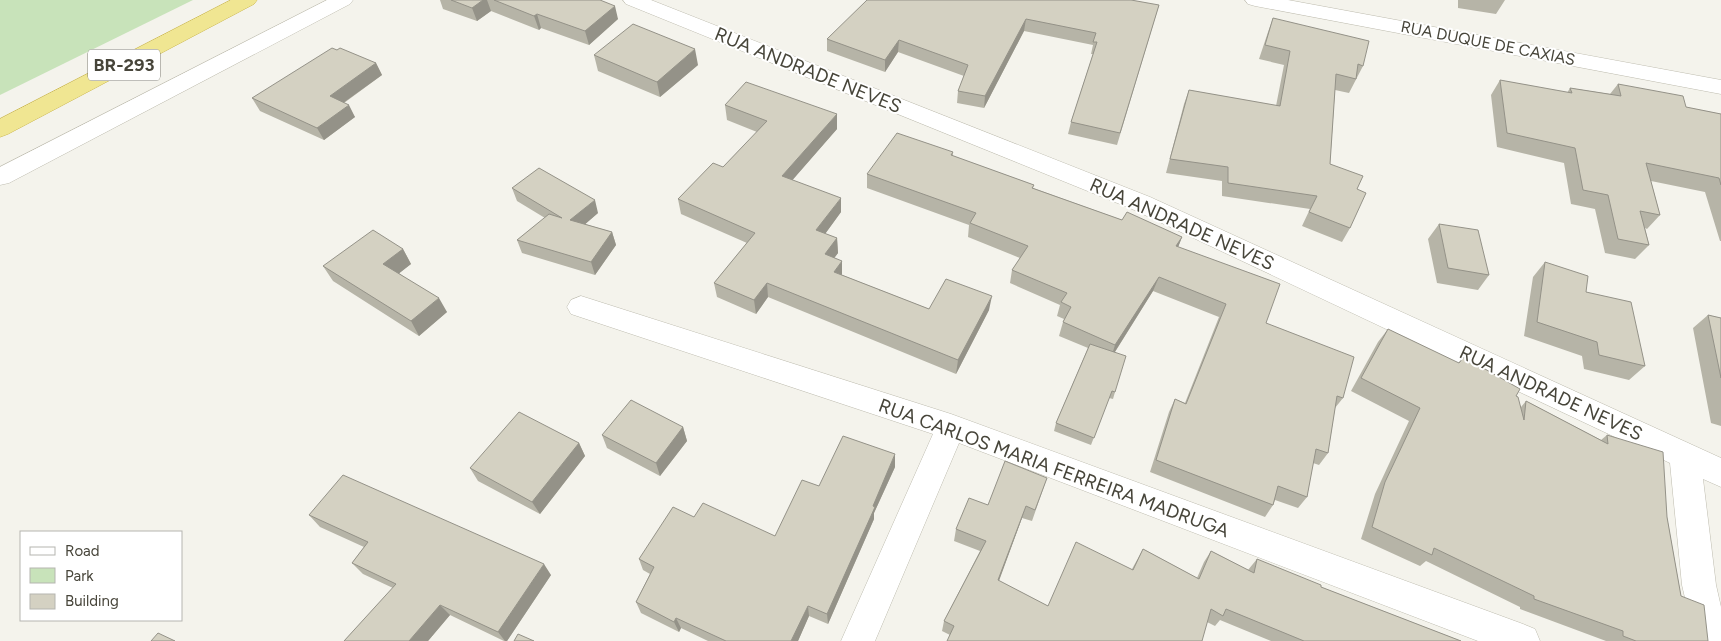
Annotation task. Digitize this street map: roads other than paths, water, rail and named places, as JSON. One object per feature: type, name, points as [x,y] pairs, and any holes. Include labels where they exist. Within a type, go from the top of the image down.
[{"type":"highway","name":"BR-293","points":[[0,129],[247,0]]},
{"type":"street","points":[[0,177],[343,0]]},
{"type":"street","name":"RUA ANDRADE NEVES","points":[[633,0],[1141,203],[1721,473]]},
{"type":"street","name":"RUA DUQUE DE CAXIAS","points":[[1255,0],[1721,87]]},
{"type":"street","name":"RUA CARLOS MARIA FERREIRA MADRUGA","points":[[581,307],[951,427],[1522,641]]},
{"type":"street","points":[[858,641],[951,427]]},
{"type":"street","points":[[1685,455],[1710,588],[1712,641]]}]
